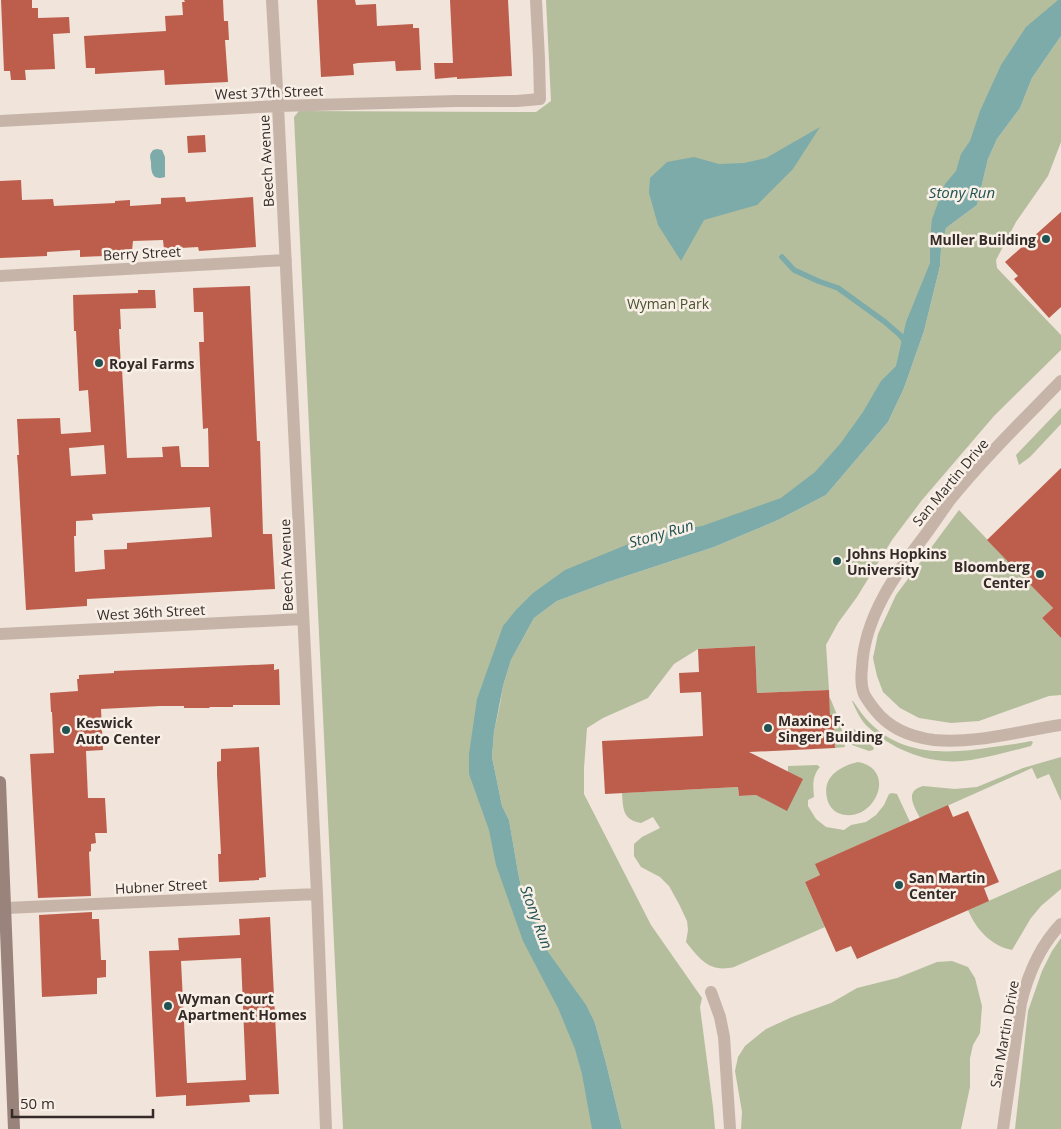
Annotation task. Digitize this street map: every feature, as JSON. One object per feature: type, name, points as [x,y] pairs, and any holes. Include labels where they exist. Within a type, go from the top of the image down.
[{"type":"street","name":"Beech Avenue","points":[[272,0],[318,894],[326,1129]]},
{"type":"street","name":"West 37th Street","points":[[0,121],[278,106],[448,101],[517,102],[540,99],[536,0]]},
{"type":"street","name":"Berry Street","points":[[0,276],[286,260]]},
{"type":"street","name":"San Martin Drive","points":[[1061,382],[983,462],[950,500],[891,584],[873,617],[864,645],[862,686],[877,713],[886,722],[908,734],[921,737],[941,740],[965,740],[1061,725]]},
{"type":"street","name":"West 36th Street","points":[[0,634],[303,619]]},
{"type":"street","points":[[0,782],[14,1129]]},
{"type":"street","name":"Hubner Street","points":[[6,908],[318,894]]},
{"type":"street","name":"San Martin Drive","points":[[1003,1129],[1021,1003],[1025,987],[1043,946],[1061,924]]},
{"type":"street","points":[[710,992],[720,1017],[724,1037],[730,1129]]},
{"type":"green space","name":"Wyman Park","points":[[546,0],[1061,0],[953,201],[904,367],[803,496],[580,575],[518,625],[485,721],[509,877],[569,1001],[609,1129],[343,1129],[294,117],[299,111],[536,112],[551,101]]},
{"type":"green space","points":[[1061,36],[1061,142],[1048,176],[1016,222],[996,260],[997,268],[1061,335],[1061,350],[994,416],[922,500],[892,540],[857,597],[838,623],[826,645],[829,690],[757,693],[755,646],[698,649],[674,664],[648,698],[603,718],[587,728],[584,794],[651,925],[702,998],[700,1007],[715,1129],[622,1129],[595,1023],[541,942],[537,926],[521,887],[509,820],[502,806],[492,757],[494,732],[503,686],[511,660],[534,618],[557,601],[714,547],[778,520],[826,495],[888,422],[904,388],[924,331],[940,266],[941,249],[946,228],[977,205],[988,159],[997,139],[1020,108],[1032,78]]},
{"type":"green space","points":[[1061,408],[1061,424],[1030,457],[1019,465],[1016,455]]},
{"type":"green space","points":[[959,510],[1053,608],[1042,618],[1061,638],[1061,695],[1049,696],[979,721],[951,723],[919,718],[900,708],[883,692],[873,658],[878,634],[896,595]]},
{"type":"green space","points":[[829,697],[841,725],[845,747],[835,748],[833,715],[830,715]]},
{"type":"green space","points":[[852,701],[867,720],[882,733],[897,742],[912,747],[927,750],[960,751],[1033,742],[1031,746],[971,760],[943,761],[929,759],[903,750],[879,736],[863,722]]},
{"type":"green space","points":[[854,729],[874,748],[873,750],[869,751],[852,745],[850,737]]},
{"type":"green space","points":[[1061,757],[1061,801],[1049,774],[1037,779],[1032,768],[920,818],[913,804],[912,795],[914,791],[923,786],[955,789],[977,787],[1023,768]]},
{"type":"green space","points":[[858,762],[871,767],[877,775],[879,785],[876,796],[870,805],[861,812],[850,815],[838,813],[832,809],[828,802],[827,784],[830,778],[839,770]]},
{"type":"green space","points":[[817,765],[820,767],[814,778],[814,797],[808,800],[808,806],[816,819],[826,827],[844,830],[851,825],[866,822],[876,815],[884,805],[889,794],[892,793],[897,794],[910,822],[816,864],[820,875],[805,882],[825,927],[734,967],[718,968],[706,963],[686,942],[687,921],[669,886],[660,877],[641,867],[634,856],[634,844],[642,837],[660,828],[653,817],[641,823],[635,822],[627,816],[622,793],[738,787],[739,796],[756,795],[787,810],[788,766]]},
{"type":"green space","points":[[1061,869],[1061,889],[1041,906],[1031,918],[1012,950],[991,941],[975,924],[968,910]]},
{"type":"green space","points":[[1061,938],[1061,1129],[1015,1129],[1028,1011],[1042,971]]},
{"type":"green space","points":[[952,961],[968,967],[975,978],[982,1006],[980,1033],[973,1045],[970,1058],[970,1087],[961,1129],[741,1129],[742,1112],[735,1071],[738,1057],[745,1046],[766,1029],[831,1003],[857,988],[897,978],[937,962]]},
{"type":"water","name":"Stony Run","points":[[1058,0],[1061,0],[1061,36],[1032,78],[1020,108],[997,139],[988,159],[977,205],[946,228],[941,249],[940,266],[924,331],[904,388],[888,422],[826,495],[778,520],[714,547],[557,601],[534,618],[511,660],[503,686],[494,732],[492,757],[502,806],[509,820],[521,887],[537,926],[541,942],[586,1005],[595,1023],[606,1063],[622,1129],[592,1129],[582,1074],[575,1049],[558,1008],[523,941],[496,865],[489,830],[469,774],[469,754],[477,699],[503,626],[533,593],[565,570],[653,534],[702,526],[781,498],[815,472],[840,444],[863,412],[881,381],[896,366],[906,322],[930,263],[932,219],[945,184],[956,171],[961,154],[970,141],[980,111],[1001,65],[1026,27]]},
{"type":"water","points":[[820,127],[793,169],[757,205],[704,220],[681,261],[658,225],[649,193],[650,178],[667,162],[694,157],[719,164],[744,163],[766,158]]},
{"type":"water","points":[[153,150],[162,150],[165,157],[165,177],[161,178],[155,177],[151,169],[150,155]]},
{"type":"building","points":[[1,0],[32,0],[32,8],[38,8],[38,18],[69,17],[70,33],[53,34],[55,69],[25,70],[26,80],[11,80],[10,71],[4,71]]},
{"type":"building","points":[[184,0],[223,0],[224,21],[228,21],[229,40],[225,40],[228,82],[165,85],[164,70],[95,74],[95,68],[86,68],[84,36],[166,31],[165,16],[183,15],[182,2],[185,2]]},
{"type":"building","points":[[317,0],[355,0],[356,5],[376,4],[377,26],[413,24],[413,28],[419,28],[421,70],[396,71],[395,61],[358,63],[353,64],[354,75],[321,77]]},
{"type":"building","points":[[450,0],[508,0],[512,76],[435,79],[434,63],[453,63]]},
{"type":"building","points":[[205,135],[206,152],[188,153],[187,136]]},
{"type":"building","points":[[21,180],[22,200],[53,199],[54,206],[115,203],[115,201],[130,200],[130,206],[161,204],[161,198],[185,197],[186,202],[253,197],[256,247],[199,251],[198,247],[164,249],[163,240],[133,241],[132,251],[103,253],[104,256],[80,257],[80,250],[47,252],[47,256],[0,258],[0,181]]},
{"type":"building","name":"Muller Building","points":[[1061,212],[1061,307],[1049,318],[1014,279],[1018,276],[1005,262]]},
{"type":"building","points":[[250,286],[257,441],[260,441],[263,534],[272,534],[275,589],[87,599],[87,606],[26,610],[17,455],[19,455],[17,419],[60,418],[61,434],[91,432],[88,390],[79,391],[73,295],[138,293],[138,290],[155,290],[156,308],[120,309],[121,329],[119,329],[127,458],[163,457],[162,447],[179,446],[181,467],[209,467],[208,428],[203,429],[199,342],[204,342],[203,312],[194,312],[193,288]],"holes":[[[104,445],[106,474],[71,476],[69,448]],[[210,507],[212,537],[127,543],[127,549],[104,550],[105,569],[75,572],[74,536],[76,536],[76,521],[93,520],[92,514]]]},
{"type":"building","name":"Bloomberg Center","points":[[1061,468],[1061,638],[1042,618],[1053,608],[987,540]]},
{"type":"building","name":"Maxine F. Singer Building","points":[[755,646],[757,693],[829,690],[830,715],[833,715],[835,748],[749,752],[803,779],[787,811],[756,795],[739,796],[738,787],[605,794],[602,741],[703,736],[701,692],[680,693],[679,673],[699,672],[698,649]]},
{"type":"building","points":[[274,664],[274,670],[279,669],[280,705],[233,705],[233,707],[210,708],[160,706],[101,709],[103,750],[86,751],[88,798],[105,798],[107,833],[95,833],[96,843],[91,844],[91,851],[89,852],[91,896],[38,898],[30,754],[54,753],[50,693],[78,691],[77,679],[79,679],[79,675],[114,673],[114,671]]},
{"type":"building","points":[[259,747],[266,877],[259,878],[259,880],[219,882],[218,854],[221,854],[217,762],[221,761],[221,749]]},
{"type":"building","name":"San Martin Center","points":[[948,805],[953,817],[968,811],[999,882],[984,888],[989,901],[857,959],[851,946],[836,952],[805,882],[820,875],[815,864]]},
{"type":"building","points":[[92,912],[92,919],[99,919],[101,960],[106,960],[106,977],[97,978],[97,994],[42,997],[39,915]]},
{"type":"building","name":"Wyman Court Apartment Homes","points":[[270,917],[279,1094],[249,1095],[250,1102],[186,1106],[186,1095],[156,1097],[149,951],[179,950],[178,938],[240,935],[239,919]],"holes":[[[241,958],[246,1080],[187,1083],[181,961]]]},
{"type":"waterway","points":[[782,257],[794,270],[838,288],[885,322],[907,344]]},
{"type":"place","name":"Muller Building","points":[[1046,239]]},
{"type":"place","name":"Royal Farms","points":[[99,363]]},
{"type":"place","name":"Johns Hopkins University","points":[[837,561]]},
{"type":"place","name":"Bloomberg Center","points":[[1040,574]]},
{"type":"place","name":"Maxine F. Singer Building","points":[[768,728]]},
{"type":"place","name":"Keswick Auto Center","points":[[66,730]]},
{"type":"place","name":"San Martin Center","points":[[899,885]]},
{"type":"place","name":"Wyman Court Apartment Homes","points":[[168,1006]]}]
